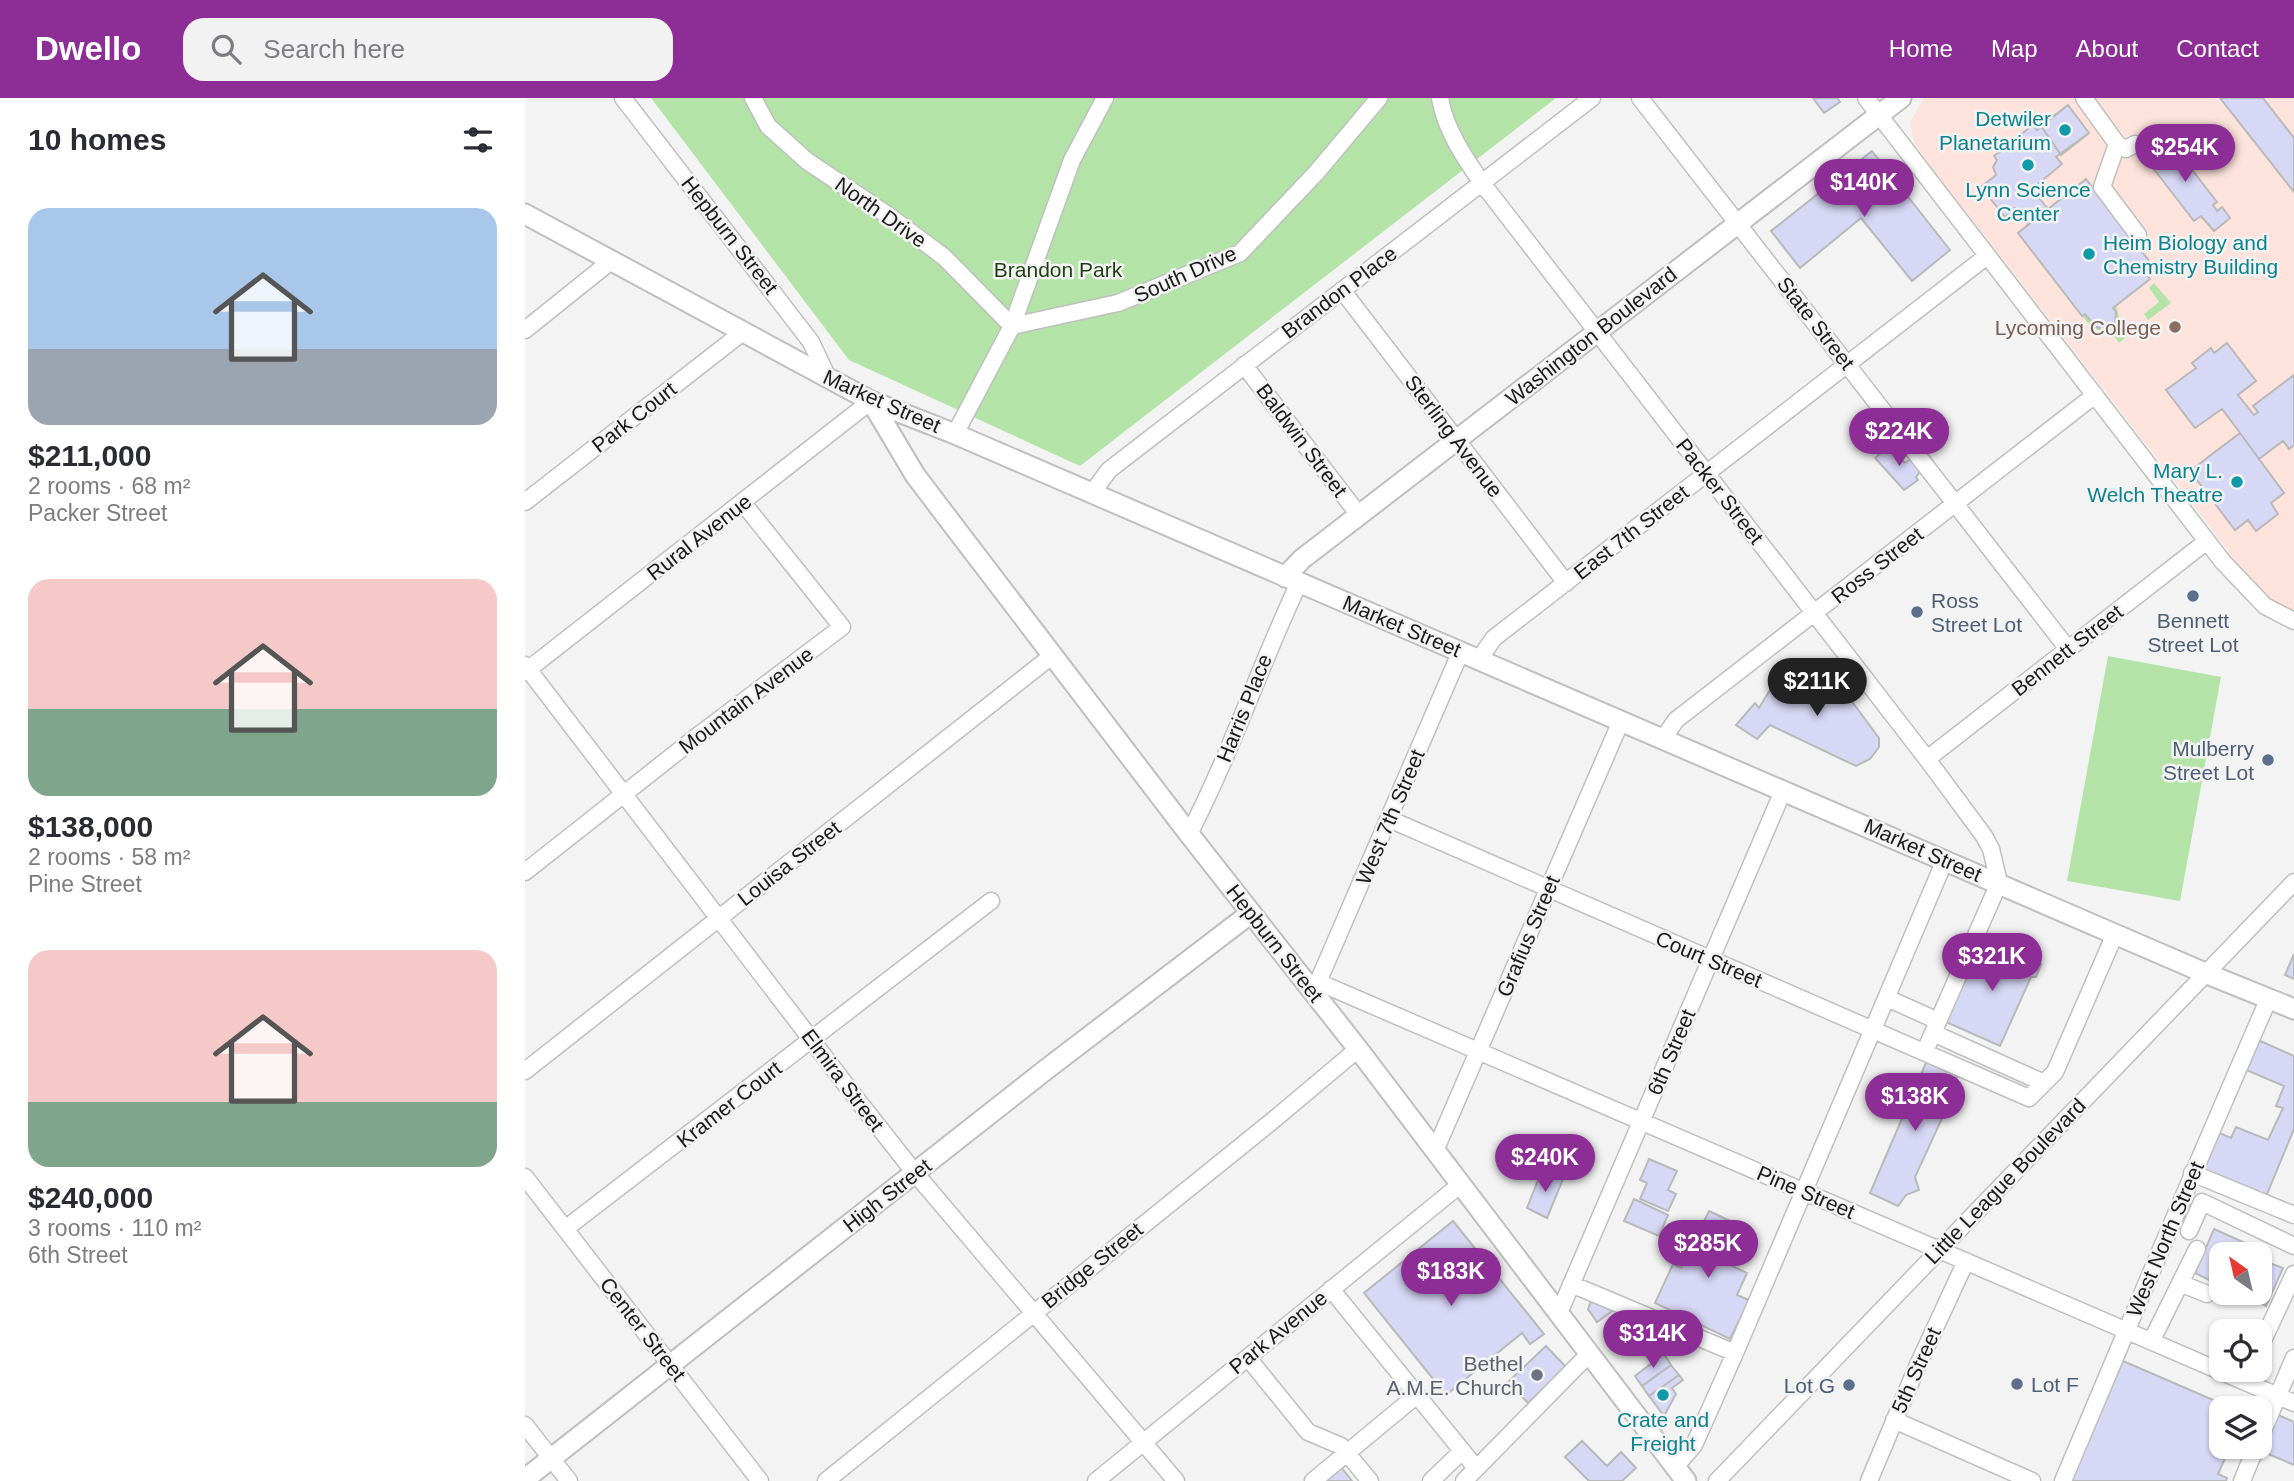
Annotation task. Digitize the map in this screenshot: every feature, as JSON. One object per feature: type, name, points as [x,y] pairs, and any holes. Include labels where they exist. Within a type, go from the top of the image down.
[{"type":"main road","name":"Washington Boulevard","points":[[1292,580],[1302,559],[1901,98]]},
{"type":"main road","name":"Market Street","points":[[525,214],[871,401],[955,434],[2294,1009]]},
{"type":"main road","name":"Hepburn Street","points":[[871,401],[915,474],[1189,834],[1251,913],[1314,985],[1358,1049],[1680,1474]]},
{"type":"main road","name":"High Street","points":[[525,1479],[1251,913]]},
{"type":"street","name":"Hepburn Street","points":[[623,98],[811,342],[828,377]]},
{"type":"street","name":"North Drive","points":[[753,98],[768,126],[807,161],[944,257],[1012,327]]},
{"type":"street","points":[[955,434],[1012,327],[1072,160],[1105,98]]},
{"type":"street","name":"South Drive","points":[[1012,327],[1118,303],[1240,253],[1316,173],[1379,98]]},
{"type":"street","name":"Packer Street","points":[[1440,98],[1460,151],[1482,183],[1815,612],[1984,836],[1991,849],[1999,883]]},
{"type":"street","name":"Brandon Place","points":[[1092,493],[1109,470],[1593,98]]},
{"type":"street","name":"State Street","points":[[1640,98],[2068,649]]},
{"type":"street","points":[[1865,98],[2207,541],[2255,597],[2271,610],[2294,621]]},
{"type":"street","points":[[2084,98],[2117,144],[2123,149],[2135,144]]},
{"type":"street","points":[[2117,144],[2102,187],[2138,235]]},
{"type":"street","name":"East 7th Street","points":[[1470,655],[1987,256]]},
{"type":"street","points":[[525,330],[611,261]]},
{"type":"street","name":"Sterling Avenue","points":[[1342,290],[1566,583]]},
{"type":"street","name":"Park Court","points":[[525,502],[743,332]]},
{"type":"street","name":"Baldwin Street","points":[[1244,365],[1359,515]]},
{"type":"street","name":"Ross Street","points":[[1663,739],[1677,720],[2095,395]]},
{"type":"street","name":"Rural Avenue","points":[[526,669],[871,401]]},
{"type":"street","name":"Mountain Avenue","points":[[525,872],[842,627],[743,503]]},
{"type":"street","name":"Bennett Street","points":[[1927,759],[2207,541]]},
{"type":"street","name":"Harris Place","points":[[1189,834],[1271,641],[1292,580]]},
{"type":"street","name":"Louisa Street","points":[[525,1071],[1053,655]]},
{"type":"street","name":"West 7th Street","points":[[1314,985],[1389,819],[1470,655]]},
{"type":"street","name":"Elmira Street","points":[[526,669],[915,1173],[1176,1481]]},
{"type":"street","name":"Grafius Street","points":[[1435,1151],[1621,721]]},
{"type":"street","name":"6th Street","points":[[1559,1313],[1783,791]]},
{"type":"street","name":"Court Street","points":[[1389,819],[2029,1098],[2044,1083]]},
{"type":"street","points":[[1680,1474],[1735,1353],[1945,860]]},
{"type":"street","name":"Little League Boulevard","points":[[1717,1481],[2294,882]]},
{"type":"street","points":[[1925,1051],[1999,883]]},
{"type":"street","name":"Kramer Court","points":[[565,1229],[991,901]]},
{"type":"street","points":[[1887,998],[1935,1027],[2044,1083],[2055,1072],[2115,934]]},
{"type":"street","name":"Pine Street","points":[[1314,985],[1478,1051],[2127,1330],[2209,1362]]},
{"type":"street","name":"West North Street","points":[[2063,1481],[2171,1230],[2192,1173],[2269,998]]},
{"type":"street","name":"Bridge Street","points":[[826,1481],[1358,1049]]},
{"type":"street","points":[[2192,1173],[2294,1215]]},
{"type":"street","name":"Center Street","points":[[525,1177],[760,1481]]},
{"type":"street","name":"Park Avenue","points":[[1096,1481],[1461,1184]]},
{"type":"street","points":[[2189,1231],[2202,1202],[2294,1246]]},
{"type":"street","points":[[2152,1340],[2197,1249]]},
{"type":"street","name":"5th Street","points":[[1869,1481],[1966,1261]]},
{"type":"street","points":[[2272,1321],[2294,1274]]},
{"type":"street","points":[[2180,1283],[2207,1294]]},
{"type":"street","points":[[1571,1284],[1735,1353]]},
{"type":"street","points":[[1331,1289],[1476,1468]]},
{"type":"street","points":[[1464,1481],[1589,1354]]},
{"type":"street","points":[[1248,1358],[1308,1432],[1341,1446],[1370,1481]]},
{"type":"street","points":[[2272,1410],[2294,1359]]},
{"type":"street","name":"Pine Street","points":[[2256,1382],[2294,1403]]},
{"type":"street","points":[[1313,1481],[1417,1395]]},
{"type":"street","points":[[1894,1420],[2032,1481]]},
{"type":"street","points":[[525,1425],[569,1481]]},
{"type":"street","points":[[1431,1481],[1462,1451]]},
{"type":"street","points":[[2242,1481],[2251,1459]]},
{"type":"shaded area","name":"Lycoming College","points":[[1924,98],[2294,98],[2294,614],[2275,603],[2249,581],[2218,537],[1925,159],[1914,143],[1910,122]]},
{"type":"green space","name":"Brandon Park","points":[[651,98],[1556,98],[1080,466],[849,360]]},
{"type":"green space","points":[[2199,124],[2224,157],[2207,170],[2182,137]]},
{"type":"green space","points":[[2154,283],[2171,303],[2148,320],[2144,314],[2159,302],[2149,288]]},
{"type":"green space","points":[[2116,306],[2119,316],[2116,326],[2120,332],[2133,322],[2138,328],[2119,343],[2110,330],[2097,330],[2082,316],[2085,314],[2098,328],[2109,328],[2116,320],[2113,308]]},
{"type":"green space","points":[[2108,656],[2221,677],[2180,901],[2067,881]]},
{"type":"building","points":[[1813,98],[1837,98],[1840,102],[1824,113]]},
{"type":"building","points":[[2220,98],[2263,98],[2294,138],[2294,192]]},
{"type":"building","name":"Detwiler Planetarium","points":[[2068,105],[2089,133],[2061,155],[2041,126]]},
{"type":"building","name":"Lynn Science Center","points":[[2068,105],[2089,133],[2056,157],[2062,164],[2032,189],[2048,209],[2028,225],[2015,208],[2005,217],[1981,187],[1996,175],[1993,167],[1997,160],[1994,156],[2033,125],[2037,130]]},
{"type":"building","points":[[2155,138],[2160,148],[2169,140],[2217,202],[2213,205],[2217,211],[2222,207],[2230,218],[2214,231],[2201,216],[2194,221],[2146,159],[2152,154],[2148,154],[2143,147]]},
{"type":"building","points":[[1872,151],[1950,250],[1912,281],[1861,218],[1800,268],[1771,231]]},
{"type":"building","name":"Heim Biology and Chemistry Building","points":[[2086,179],[2150,262],[2142,268],[2150,279],[2113,308],[2116,312],[2115,322],[2103,329],[2096,327],[2085,314],[2082,316],[2018,233]]},
{"type":"building","points":[[2227,343],[2256,381],[2238,395],[2254,415],[2258,412],[2253,406],[2294,375],[2294,445],[2289,449],[2283,441],[2259,459],[2284,493],[2271,503],[2278,514],[2256,531],[2248,520],[2235,530],[2190,471],[2240,433],[2222,409],[2195,428],[2166,390],[2196,368],[2192,363],[2211,348],[2214,353]]},
{"type":"building","name":"Mary L. Welch Theatre","points":[[2240,433],[2284,493],[2271,503],[2278,514],[2256,531],[2248,520],[2235,530],[2190,471]]},
{"type":"building","points":[[1889,446],[1905,463],[1912,458],[1922,469],[1916,477],[1918,480],[1904,490],[1875,458]]},
{"type":"building","points":[[1819,665],[1828,669],[1879,738],[1879,747],[1870,759],[1856,766],[1770,725],[1757,739],[1736,725],[1755,703],[1759,708],[1770,690],[1786,701],[1811,670]]},
{"type":"building","points":[[1981,942],[2027,962],[2028,959],[2041,964],[2036,977],[2031,977],[2000,1046],[1946,1022]]},
{"type":"building","points":[[2294,954],[2294,979],[2285,975]]},
{"type":"building","points":[[2256,1039],[2294,1056],[2294,1129],[2265,1199],[2196,1171],[2215,1131],[2231,1138],[2236,1127],[2268,1140],[2283,1108],[2276,1106],[2284,1086],[2244,1069]]},
{"type":"building","points":[[1928,1058],[1959,1072],[1944,1114],[1915,1177],[1919,1190],[1906,1195],[1898,1206],[1870,1193]]},
{"type":"building","points":[[1649,1159],[1677,1171],[1668,1190],[1676,1194],[1668,1211],[1640,1199],[1647,1183],[1640,1180]]},
{"type":"building","points":[[1542,1170],[1563,1179],[1547,1218],[1527,1208]]},
{"type":"building","points":[[1634,1199],[1668,1215],[1659,1236],[1624,1221]]},
{"type":"building","points":[[1709,1211],[1743,1227],[1726,1263],[1747,1273],[1737,1295],[1749,1300],[1730,1339],[1655,1303],[1673,1264],[1681,1268]]},
{"type":"building","points":[[1453,1221],[1544,1334],[1530,1344],[1522,1333],[1446,1395],[1364,1293]]},
{"type":"building","points":[[2214,1229],[2243,1242],[2209,1242],[2209,1280],[2195,1273]]},
{"type":"building","points":[[2272,1264],[2283,1268],[2272,1293]]},
{"type":"building","points":[[1593,1296],[1618,1307],[1597,1322],[1588,1309]]},
{"type":"building","name":"Bethel A.M.E. Church","points":[[1546,1346],[1566,1367],[1528,1403],[1508,1382]]},
{"type":"building","points":[[1664,1354],[1671,1365],[1642,1386],[1635,1376]]},
{"type":"building","points":[[2123,1361],[2209,1398],[2209,1459],[2225,1459],[2218,1474],[2227,1478],[2226,1481],[2071,1481]]},
{"type":"building","points":[[1671,1365],[1679,1375],[1649,1396],[1642,1386]]},
{"type":"building","name":"Crate and Freight","points":[[1679,1375],[1683,1380],[1672,1388],[1676,1394],[1664,1416],[1649,1396]]},
{"type":"building","points":[[2276,1414],[2294,1422],[2294,1465],[2272,1456],[2272,1424]]},
{"type":"building","points":[[1582,1441],[1607,1466],[1621,1452],[1636,1468],[1622,1481],[1589,1481],[1565,1457]]},
{"type":"building","points":[[1341,1467],[1352,1481],[1325,1481]]},
{"type":"place","name":"Detwiler Planetarium","points":[[2065,130]]},
{"type":"place","name":"Lynn Science Center","points":[[2028,165]]},
{"type":"place","name":"Heim Biology and Chemistry Building","points":[[2089,254]]},
{"type":"place","name":"Lycoming College","points":[[2175,327]]},
{"type":"place","name":"Mary L. Welch Theatre","points":[[2237,482]]},
{"type":"place","name":"Bennett Street Lot","points":[[2193,596]]},
{"type":"place","name":"Ross Street Lot","points":[[1917,612]]},
{"type":"place","name":"Mulberry Street Lot","points":[[2268,760]]},
{"type":"place","name":"Bethel A.M.E. Church","points":[[1537,1375]]},
{"type":"place","name":"Lot F","points":[[2017,1384]]},
{"type":"place","name":"Lot G","points":[[1849,1385]]},
{"type":"place","name":"Crate and Freight","points":[[1663,1395]]}]
